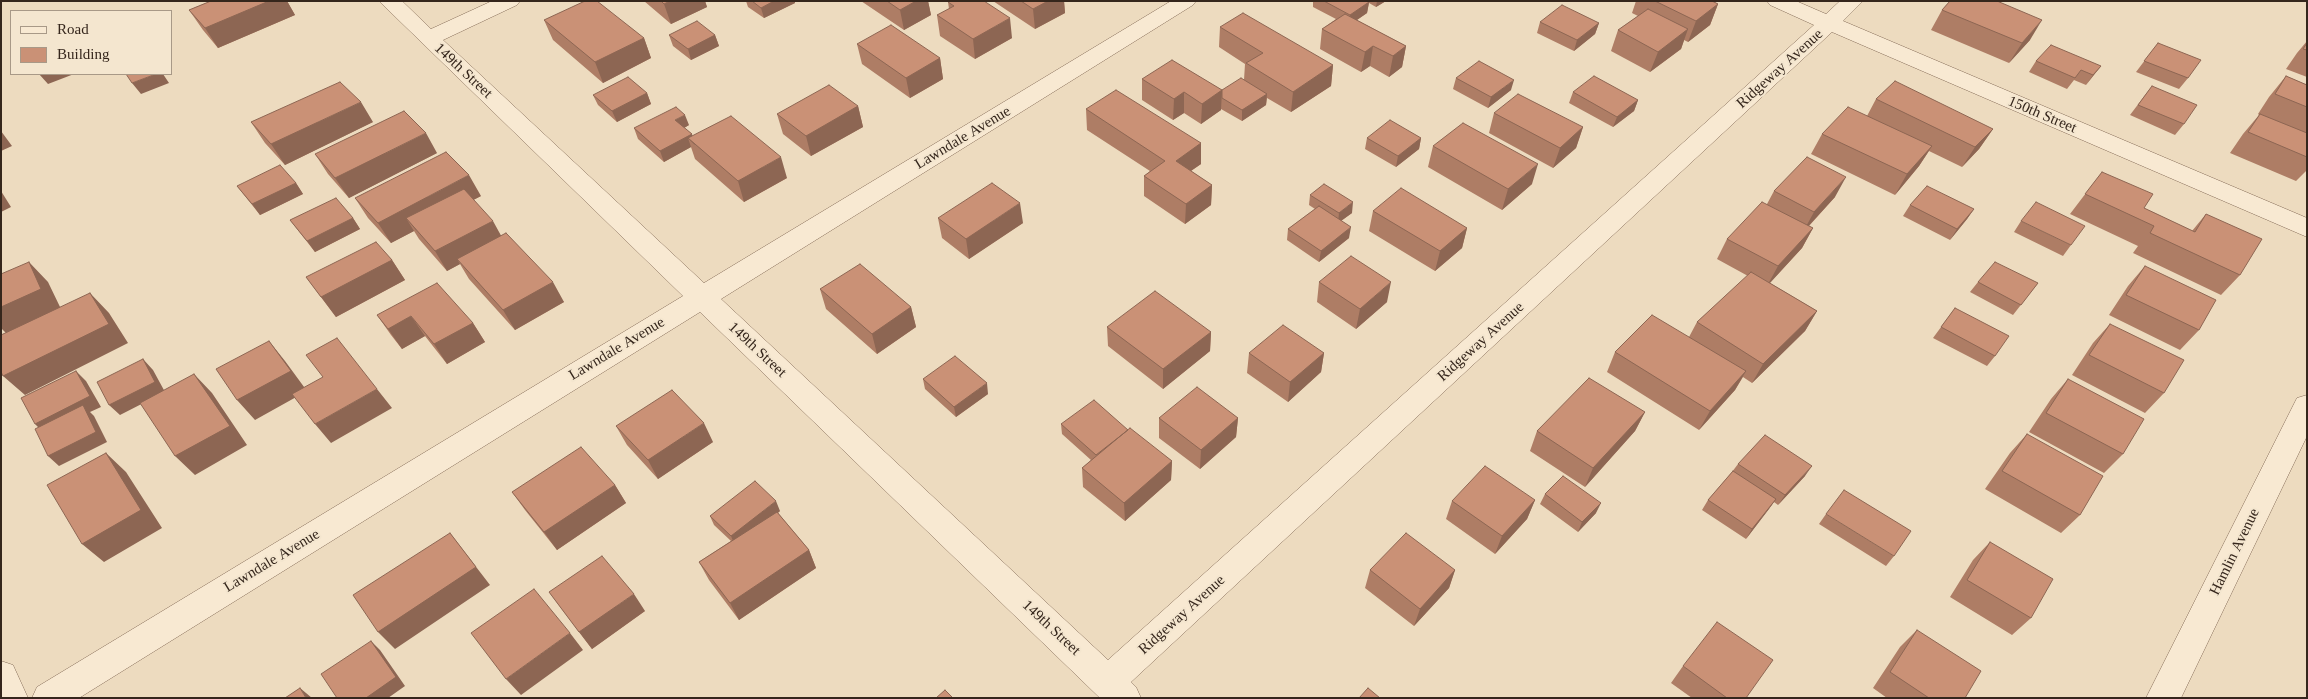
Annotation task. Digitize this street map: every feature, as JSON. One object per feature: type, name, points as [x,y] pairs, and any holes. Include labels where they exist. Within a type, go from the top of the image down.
[{"type":"street","name":"149th Street","points":[[389,1],[1116,690]]},
{"type":"street","points":[[428,38],[510,1]]},
{"type":"street","name":"Lawndale Avenue","points":[[49,698],[1186,1]]},
{"type":"street","name":"150th Street","points":[[1777,1],[2307,228]]},
{"type":"street","name":"Ridgeway Avenue","points":[[1116,690],[1853,1]]},
{"type":"street","name":"Hamlin Avenue","points":[[2163,698],[2307,406]]},
{"type":"street","points":[[1,676],[11,698]]},
{"type":"building","points":[[211,1],[269,1],[205,28],[189,10]]},
{"type":"building","points":[[585,1],[597,1],[644,38],[595,62],[544,20]]},
{"type":"building","points":[[752,1],[774,1],[761,8]]},
{"type":"building","points":[[887,1],[916,1],[900,10]]},
{"type":"building","points":[[949,1],[984,1],[1010,18],[973,39],[937,15],[954,6]]},
{"type":"building","points":[[1021,1],[1048,1],[1033,9]]},
{"type":"building","points":[[1324,1],[1367,1],[1369,2],[1350,15]]},
{"type":"building","points":[[1655,1],[1712,1],[1718,4],[1696,21]]},
{"type":"building","points":[[1950,1],[1997,1],[2042,20],[2022,43],[1942,10]]},
{"type":"building","points":[[1562,5],[1599,23],[1577,40],[1540,22]]},
{"type":"building","points":[[1648,9],[1688,29],[1658,52],[1618,30]]},
{"type":"building","points":[[1243,13],[1333,65],[1293,92],[1246,63],[1263,53],[1220,27]]},
{"type":"building","points":[[1345,14],[1406,46],[1393,56],[1373,46],[1365,52],[1322,29]]},
{"type":"building","points":[[697,21],[715,35],[688,49],[669,35]]},
{"type":"building","points":[[891,25],[940,58],[906,78],[857,44]]},
{"type":"building","points":[[2158,43],[2201,60],[2188,78],[2144,61]]},
{"type":"building","points":[[2051,45],[2101,66],[2093,75],[2081,70],[2075,78],[2036,61]]},
{"type":"building","points":[[1172,60],[1222,90],[1202,104],[1184,92],[1174,99],[1142,79]]},
{"type":"building","points":[[1479,61],[1514,80],[1491,97],[1456,78]]},
{"type":"building","points":[[127,75],[153,75],[132,83]]},
{"type":"building","points":[[1594,76],[1638,100],[1617,117],[1573,92]]},
{"type":"building","points":[[2286,76],[2307,85],[2307,107],[2275,94]]},
{"type":"building","points":[[628,77],[647,93],[612,111],[593,95]]},
{"type":"building","points":[[1241,78],[1267,94],[1242,110],[1222,98],[1222,90]]},
{"type":"building","points":[[1895,81],[1993,129],[1975,147],[1876,99]]},
{"type":"building","points":[[340,82],[361,102],[271,144],[251,122]]},
{"type":"building","points":[[829,85],[858,106],[806,136],[777,114]]},
{"type":"building","points":[[2152,86],[2197,105],[2184,124],[2138,105]]},
{"type":"building","points":[[1116,90],[1201,143],[1176,161],[1212,185],[1186,204],[1144,176],[1165,161],[1086,109]]},
{"type":"building","points":[[1518,94],[1583,127],[1560,148],[1494,113]]},
{"type":"building","points":[[676,107],[685,115],[675,120],[692,134],[660,151],[634,128]]},
{"type":"building","points":[[1848,107],[1932,146],[1907,174],[1822,134]]},
{"type":"building","points":[[404,111],[426,133],[335,178],[315,154]]},
{"type":"building","points":[[2260,114],[2307,133],[2307,157],[2248,132]]},
{"type":"building","points":[[731,116],[781,157],[738,181],[688,138]]},
{"type":"building","points":[[1390,120],[1421,138],[1398,156],[1367,138]]},
{"type":"building","points":[[1463,123],[1538,164],[1508,189],[1433,146]]},
{"type":"building","points":[[446,152],[469,175],[378,223],[355,198]]},
{"type":"building","points":[[1807,157],[1846,177],[1814,212],[1774,191]]},
{"type":"building","points":[[280,165],[296,183],[252,204],[237,186]]},
{"type":"building","points":[[2102,172],[2153,194],[2144,208],[2195,232],[2206,214],[2262,239],[2240,275],[2150,233],[2154,226],[2085,194]]},
{"type":"building","points":[[992,183],[1020,203],[966,239],[938,218]]},
{"type":"building","points":[[1324,184],[1353,202],[1339,213],[1310,195]]},
{"type":"building","points":[[1927,186],[1974,209],[1957,229],[1910,205]]},
{"type":"building","points":[[1401,188],[1467,228],[1440,251],[1373,211]]},
{"type":"building","points":[[464,189],[493,221],[435,251],[406,218]]},
{"type":"building","points":[[336,198],[353,218],[307,241],[290,220]]},
{"type":"building","points":[[1762,202],[1813,228],[1778,266],[1727,239]]},
{"type":"building","points":[[2036,202],[2085,226],[2071,245],[2021,221]]},
{"type":"building","points":[[1319,206],[1351,227],[1321,251],[1288,229]]},
{"type":"building","points":[[506,233],[553,282],[503,310],[457,259]]},
{"type":"building","points":[[376,242],[392,260],[321,297],[306,277]]},
{"type":"building","points":[[1351,256],[1391,282],[1360,309],[1319,282]]},
{"type":"building","points":[[29,262],[41,289],[1,307],[1,274]]},
{"type":"building","points":[[1995,262],[2038,283],[2021,305],[1978,282]]},
{"type":"building","points":[[860,264],[911,307],[872,334],[820,289]]},
{"type":"building","points":[[2145,266],[2216,300],[2199,330],[2126,295]]},
{"type":"building","points":[[1751,272],[1817,311],[1763,364],[1697,322]]},
{"type":"building","points":[[437,283],[473,323],[434,344],[411,316],[388,329],[377,315]]},
{"type":"building","points":[[1155,291],[1211,332],[1163,369],[1107,327]]},
{"type":"building","points":[[90,293],[109,324],[3,376],[1,372],[1,335]]},
{"type":"building","points":[[1955,308],[2009,336],[1995,356],[1941,327]]},
{"type":"building","points":[[1652,315],[1746,371],[1710,411],[1615,352]]},
{"type":"building","points":[[2110,324],[2184,360],[2164,393],[2089,355]]},
{"type":"building","points":[[1283,325],[1324,353],[1290,382],[1249,353]]},
{"type":"building","points":[[337,338],[377,389],[315,424],[292,394],[323,377],[306,355]]},
{"type":"building","points":[[269,341],[291,371],[237,400],[216,369]]},
{"type":"building","points":[[955,356],[987,383],[954,407],[923,379]]},
{"type":"building","points":[[143,359],[155,382],[109,405],[97,382]]},
{"type":"building","points":[[76,371],[90,396],[35,424],[21,398]]},
{"type":"building","points":[[194,374],[230,426],[175,456],[140,403]]},
{"type":"building","points":[[1589,378],[1645,412],[1593,468],[1537,431]]},
{"type":"building","points":[[2068,379],[2144,419],[2123,454],[2046,413]]},
{"type":"building","points":[[1197,387],[1238,418],[1201,450],[1159,418]]},
{"type":"building","points":[[672,390],[704,423],[648,460],[616,426]]},
{"type":"building","points":[[1094,400],[1128,430],[1096,455],[1061,424]]},
{"type":"building","points":[[83,405],[96,432],[48,456],[35,429]]},
{"type":"building","points":[[1130,428],[1172,461],[1124,503],[1082,468]]},
{"type":"building","points":[[2027,434],[2103,476],[2080,515],[2002,471]]},
{"type":"building","points":[[1765,435],[1812,466],[1785,495],[1738,464]]},
{"type":"building","points":[[581,447],[615,485],[544,532],[512,492]]},
{"type":"building","points":[[106,453],[141,510],[82,544],[47,485]]},
{"type":"building","points":[[1485,466],[1535,500],[1502,536],[1452,501]]},
{"type":"building","points":[[1733,471],[1776,499],[1752,529],[1708,500]]},
{"type":"building","points":[[1563,476],[1601,503],[1582,522],[1545,494]]},
{"type":"building","points":[[755,481],[776,501],[731,536],[710,516]]},
{"type":"building","points":[[1844,490],[1911,531],[1894,556],[1826,514]]},
{"type":"building","points":[[777,512],[809,550],[730,603],[699,562]]},
{"type":"building","points":[[450,533],[476,567],[378,632],[353,595]]},
{"type":"building","points":[[1406,533],[1455,570],[1420,609],[1370,570]]},
{"type":"building","points":[[1990,542],[2053,579],[2031,618],[1967,580]]},
{"type":"building","points":[[602,556],[634,594],[579,632],[549,592]]},
{"type":"building","points":[[534,589],[570,633],[506,679],[471,633]]},
{"type":"building","points":[[1717,622],[1773,660],[1746,698],[1727,698],[1683,666]]},
{"type":"building","points":[[1917,630],[1981,671],[1965,698],[1929,698],[1890,672]]},
{"type":"building","points":[[371,641],[396,677],[366,698],[337,698],[321,674]]},
{"type":"building","points":[[300,688],[306,698],[285,698]]},
{"type":"building","points":[[1368,688],[1380,698],[1359,698]]},
{"type":"building","points":[[945,690],[953,698],[936,698]]}]
